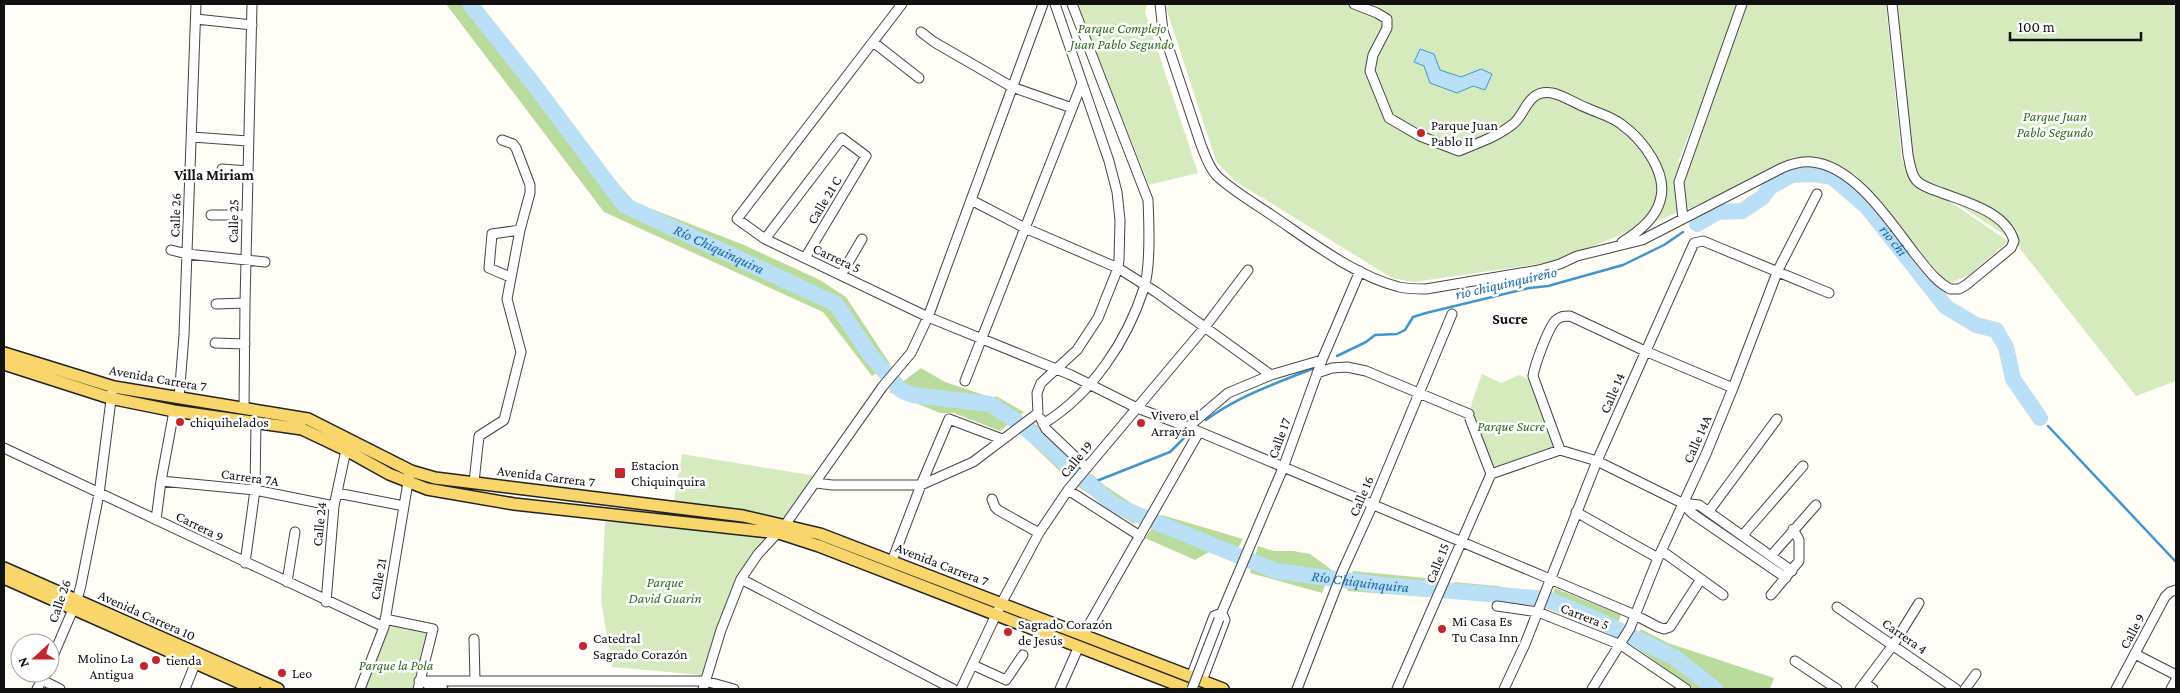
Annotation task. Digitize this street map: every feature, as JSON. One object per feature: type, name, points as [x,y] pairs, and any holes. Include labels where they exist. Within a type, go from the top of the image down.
[{"type":"main road","name":"Avenida Carrera 7","points":[[4,353],[112,392],[179,398],[308,418],[409,476],[427,489],[514,504],[820,534],[1002,602],[1081,641],[1188,689]]},
{"type":"main road","name":"Avenida Carrera 7","points":[[4,364],[112,392],[174,411],[302,429],[346,450],[389,474],[474,482],[743,516],[782,529],[819,546],[996,615],[1081,641],[1223,689]]},
{"type":"main road","name":"Avenida Carrera 10","points":[[4,568],[75,604],[197,659],[254,689]]},
{"type":"main road","name":"Avenida Carrera 10","points":[[4,578],[75,604]]},
{"type":"main road","name":"Avenida Carrera 10","points":[[197,659],[278,689]]},
{"type":"street","name":"Calle 26","points":[[179,398],[187,254],[196,4]]},
{"type":"street","name":"Calle 25","points":[[244,408],[244,303],[252,4]]},
{"type":"street","points":[[902,4],[873,42],[919,78]]},
{"type":"street","points":[[704,685],[721,630],[741,579],[758,554],[782,529],[883,386],[911,353],[928,317],[1043,4]]},
{"type":"street","points":[[1055,4],[1109,161],[1117,192],[1120,220],[1118,268],[1098,318],[1077,350],[1041,383],[1037,394],[1038,412],[1043,424],[1085,470]]},
{"type":"street","points":[[1043,424],[1090,385],[1125,335],[1144,286],[1150,228],[1148,200],[1072,4]]},
{"type":"street","points":[[1160,4],[1163,31],[1201,145],[1208,163],[1216,175],[1245,198],[1360,272],[1397,287],[1411,290],[1426,289],[1540,270],[1577,256],[1642,240],[1782,168],[1801,162],[1811,162],[1834,169],[1850,178],[1872,200],[1933,276],[1950,289],[1959,289],[2011,248],[2014,241],[2012,235],[1999,220],[1976,206],[1920,184],[1913,174],[1908,155],[1892,4]]},
{"type":"street","points":[[1354,4],[1387,19],[1387,28],[1373,55],[1370,71],[1389,118],[1420,136],[1458,151],[1502,132],[1515,123],[1529,100],[1539,95],[1551,93],[1620,122],[1638,138],[1652,159],[1660,178],[1662,193],[1660,203],[1653,216],[1636,233],[1616,247]]},
{"type":"street","points":[[1684,219],[1679,182],[1742,4]]},
{"type":"street","points":[[196,19],[252,25]]},
{"type":"street","points":[[921,32],[934,42],[1012,87],[1072,108]]},
{"type":"street","name":"Carrera 5","points":[[873,42],[737,219],[765,239],[928,317],[1057,370],[1136,408],[1188,427],[1635,615],[1658,627],[1664,629],[1670,627],[1701,579]]},
{"type":"street","points":[[965,381],[1082,83]]},
{"type":"street","points":[[192,137],[248,141]]},
{"type":"street","name":"Calle 21 C","points":[[765,239],[842,138],[866,156],[805,258]]},
{"type":"street","points":[[474,482],[479,436],[504,420],[521,352],[506,299],[520,230],[530,193],[530,185],[516,148],[502,140]]},
{"type":"street","points":[[222,169],[248,172]]},
{"type":"street","name":"Calle 14A","points":[[1592,689],[1630,628],[1682,503],[1706,454],[1778,270],[1817,194]]},
{"type":"street","points":[[971,200],[1025,228],[1118,268],[1156,292],[1271,375]]},
{"type":"street","points":[[211,215],[247,215]]},
{"type":"street","points":[[510,277],[488,268],[492,234],[520,230]]},
{"type":"street","points":[[841,275],[862,239]]},
{"type":"street","name":"Calle 14","points":[[1504,689],[1539,608],[1597,461],[1694,244],[1703,241],[1829,292]]},
{"type":"street","points":[[171,250],[187,254],[265,262]]},
{"type":"street","name":"Calle 19","points":[[961,689],[1002,602],[1040,533],[1068,490],[1205,327],[1248,270]]},
{"type":"street","name":"Calle 17","points":[[1188,689],[1283,468],[1322,360],[1360,272]]},
{"type":"street","points":[[216,304],[244,303]]},
{"type":"street","name":"Calle 16","points":[[1297,689],[1343,570],[1373,505],[1418,392],[1452,314]]},
{"type":"street","points":[[1560,450],[1533,376],[1535,366],[1554,322],[1561,316],[1570,316],[1645,351],[1733,388]]},
{"type":"street","points":[[215,343],[245,344]]},
{"type":"street","points":[[1188,427],[1228,392],[1271,375],[1322,360]]},
{"type":"street","points":[[1317,373],[1332,368],[1348,367],[1366,371],[1418,392],[1469,416],[1491,474],[1560,450],[1597,461],[1682,503],[1693,514],[1789,574]]},
{"type":"street","name":"Calle 26","points":[[60,639],[75,604],[99,494],[112,392]]},
{"type":"street","points":[[156,520],[174,411]]},
{"type":"street","points":[[816,483],[832,486],[921,485],[972,462],[1038,412]]},
{"type":"street","points":[[892,561],[921,485],[950,419],[1002,439]]},
{"type":"street","points":[[1709,511],[1777,419]]},
{"type":"street","points":[[245,563],[254,490],[256,422]]},
{"type":"street","points":[[1060,689],[1081,641],[1199,432]]},
{"type":"street","name":"Carrera 9","points":[[4,448],[326,602],[384,623],[433,629],[418,685]]},
{"type":"street","name":"Calle 24","points":[[326,602],[334,506],[346,450]]},
{"type":"street","points":[[1743,535],[1803,466]]},
{"type":"street","name":"Calle 15","points":[[1397,689],[1438,599],[1460,542],[1491,474]]},
{"type":"street","name":"Calle 21","points":[[360,689],[384,623],[409,476]]},
{"type":"street","name":"Carrera 7A","points":[[161,481],[254,490],[334,506]]},
{"type":"street","points":[[1068,490],[1143,532]]},
{"type":"street","points":[[337,493],[404,506]]},
{"type":"street","points":[[992,499],[998,510],[1040,533]]},
{"type":"street","points":[[1682,503],[1699,505],[1709,511],[1771,556],[1789,574]]},
{"type":"street","points":[[1771,556],[1816,505]]},
{"type":"street","points":[[1576,512],[1660,554],[1723,595]]},
{"type":"street","points":[[1771,595],[1799,561],[1799,540],[1793,529]]},
{"type":"street","points":[[287,582],[294,532]]},
{"type":"street","points":[[741,579],[953,689]]},
{"type":"street","name":"Calle 9","points":[[2116,689],[2165,597],[2170,592],[2176,590]]},
{"type":"street","points":[[1873,689],[1862,686],[1893,645],[1919,603]]},
{"type":"street","name":"Carrera 5","points":[[1497,606],[1539,608],[1623,642],[1686,689]]},
{"type":"street","name":"Carrera 4","points":[[1837,607],[1956,689]]},
{"type":"street","name":"Calle 17","points":[[1196,679],[1226,620],[1220,616]]},
{"type":"street","points":[[474,639],[475,681]]},
{"type":"street","points":[[2135,654],[2176,674]]},
{"type":"street","points":[[972,665],[1006,680],[1023,655]]},
{"type":"street","points":[[185,689],[197,659]]},
{"type":"street","points":[[1795,662],[1837,689]]},
{"type":"street","points":[[1965,689],[1976,674]]},
{"type":"street","points":[[2171,689],[2176,680]]},
{"type":"street","points":[[418,685],[475,681],[704,685],[734,689]]},
{"type":"street","points":[[418,685],[444,689]]},
{"type":"green space","points":[[446,4],[479,4],[594,156],[634,202],[744,245],[820,280],[846,297],[890,364],[872,376],[823,312],[604,212]]},
{"type":"green space","name":"Parque Complejo Juan Pablo Segundo","points":[[1077,4],[1147,4],[1145,12],[1198,173],[1149,185]]},
{"type":"green space","name":"Parque Juan Pablo II","points":[[1169,4],[1741,4],[1678,162],[1690,166],[1746,4],[1886,4],[1902,160],[1913,185],[1943,197],[2008,241],[1969,275],[1948,284],[1855,174],[1793,157],[1722,195],[1552,262],[1414,282],[1392,278],[1235,181],[1216,161],[1166,8]]},
{"type":"green space","name":"Parque Juan Pablo Segundo","points":[[1895,4],[2176,4],[2176,381],[2136,396],[2014,241],[1913,175]]},
{"type":"green space","points":[[921,368],[945,382],[993,398],[996,396],[1024,412],[1000,431],[954,413],[940,413],[889,392]]},
{"type":"green space","name":"Parque Sucre","points":[[1482,374],[1501,383],[1519,375],[1528,379],[1553,447],[1493,468],[1471,411],[1471,405]]},
{"type":"green space","points":[[1033,422],[1077,466],[1065,476],[1020,433]]},
{"type":"green space","points":[[682,454],[816,476],[785,520],[674,501]]},
{"type":"green space","points":[[1092,474],[1104,485],[1143,511],[1134,524],[1077,486]]},
{"type":"green space","points":[[1162,515],[1243,539],[1232,559],[1209,552],[1195,560],[1145,538]]},
{"type":"green space","name":"Parque David Guarin","points":[[605,522],[739,528],[769,537],[732,589],[702,675],[612,667],[601,600]]},
{"type":"green space","points":[[1258,546],[1274,551],[1293,551],[1310,554],[1332,570],[1322,593],[1250,573]]},
{"type":"green space","points":[[1353,571],[1436,579],[1427,597],[1347,591]]},
{"type":"green space","points":[[1454,582],[1497,586],[1536,593],[1533,605],[1447,597]]},
{"type":"green space","points":[[1555,588],[1621,615],[1613,635],[1546,608]]},
{"type":"green space","name":"Parque la Pola","points":[[390,622],[427,632],[412,689],[363,689]]},
{"type":"green space","points":[[1641,629],[1668,643],[1774,678],[1770,689],[1694,689],[1631,644]]},
{"type":"water","points":[[1420,49],[1434,54],[1440,70],[1461,77],[1481,69],[1492,74],[1485,90],[1473,86],[1457,93],[1430,83],[1424,66],[1414,62]]},
{"type":"waterway","name":"Río Chiquinquira","points":[[470,4],[532,82],[624,205],[836,304],[871,356],[902,391],[913,395],[990,404],[1016,421]]},
{"type":"waterway","name":"rio chi","points":[[1697,224],[1718,212],[1742,211],[1763,197],[1770,187],[1792,175],[1813,174],[1832,177],[1867,207],[1946,307],[1976,325],[1996,330],[2006,347],[2013,379],[2040,418]]},
{"type":"waterway","name":"rio chiquinquireño","points":[[1337,356],[1366,342],[1375,335],[1397,334],[1405,330],[1413,317],[1529,288],[1548,286],[1623,265],[1664,245],[1683,232]]},
{"type":"waterway","points":[[1206,420],[1244,397],[1314,368]]},
{"type":"waterway","points":[[2048,426],[2176,562]]},
{"type":"waterway","name":"Río Chiquinquira","points":[[1024,427],[1114,505],[1276,571],[1382,585],[1547,599],[1598,620],[1674,657],[1715,689]]},
{"type":"waterway","points":[[1089,484],[1170,452],[1185,437]]},
{"type":"place","name":"Parque Juan Pablo II","points":[[1421,133]]},
{"type":"place","name":"chiquihelados","points":[[180,422]]},
{"type":"place","name":"Vivero el Arrayán","points":[[1141,423]]},
{"type":"place","name":"Estacion Chiquinquira","points":[[620,473]]},
{"type":"place","name":"Mi Casa Es Tu Casa Inn","points":[[1442,629]]},
{"type":"place","name":"Sagrado Corazón de Jesús","points":[[1008,632]]},
{"type":"place","name":"Catedral Sagrado Corazón","points":[[583,646]]},
{"type":"place","name":"tienda","points":[[156,660]]},
{"type":"place","name":"Molino La Antigua","points":[[144,666]]},
{"type":"place","name":"Leo","points":[[282,673]]},
{"type":"district","name":"Villa Miriam","points":[[214,175]]},
{"type":"district","name":"Sucre","points":[[1510,319]]}]
